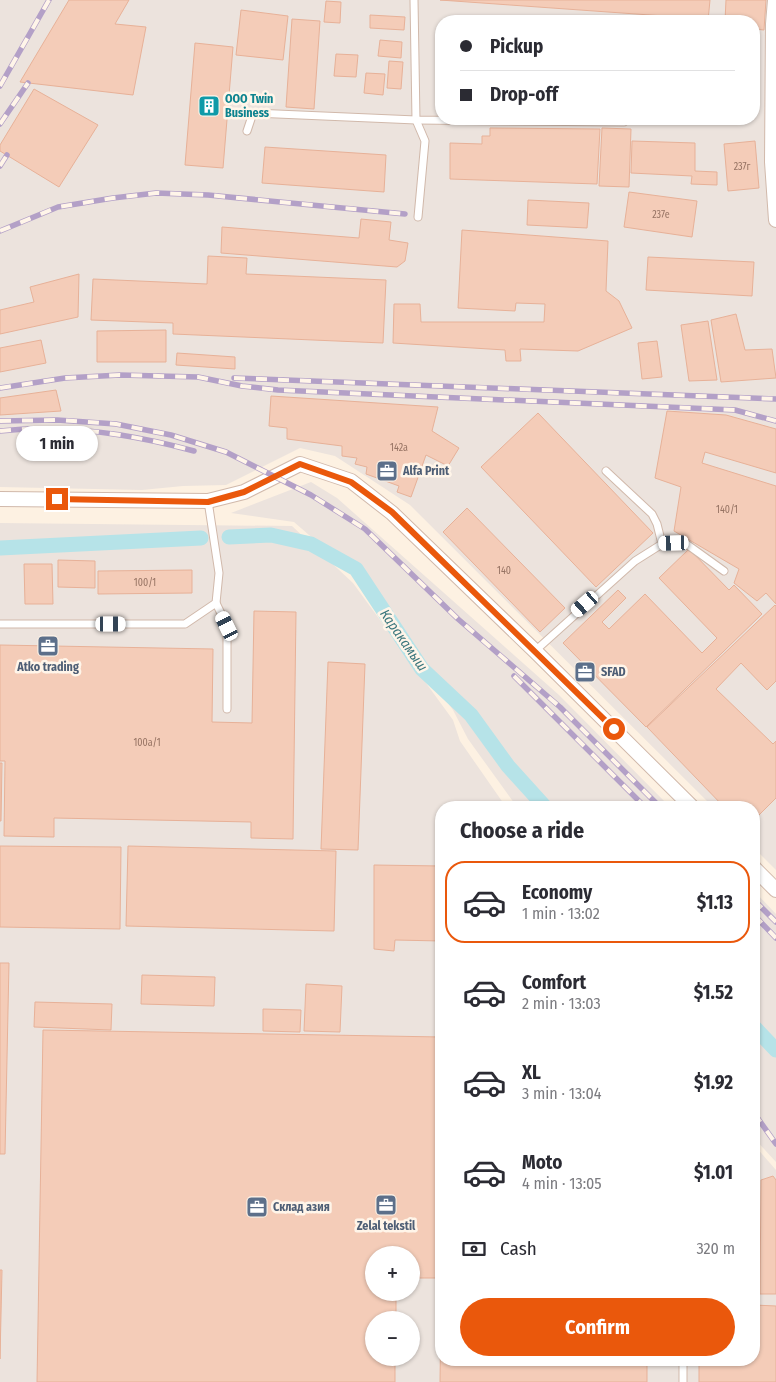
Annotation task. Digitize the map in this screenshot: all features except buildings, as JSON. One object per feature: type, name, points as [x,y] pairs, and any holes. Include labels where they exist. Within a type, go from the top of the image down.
[{"type":"street","points":[[775,0],[773,24],[772,162],[776,220]]},
{"type":"street","points":[[0,498],[208,502],[244,492],[300,464],[351,482],[392,512],[686,801]]},
{"type":"street","points":[[760,874],[776,890]]},
{"type":"lane","points":[[414,0],[416,120],[425,141],[418,217]]},
{"type":"lane","points":[[247,131],[253,113],[435,120]]},
{"type":"lane","points":[[606,471],[652,514],[657,524],[662,544]]},
{"type":"lane","points":[[208,502],[219,573],[216,604],[227,626],[227,709]]},
{"type":"lane","points":[[535,651],[634,561],[662,544],[685,543],[724,571]]},
{"type":"lane","points":[[0,624],[185,624],[216,604]]},
{"type":"lane","points":[[683,1366],[683,1382]]},
{"type":"shaded area","points":[[0,0],[776,0],[776,870],[760,854],[760,801],[707,801],[410,505],[335,456],[300,448],[226,485],[183,486],[142,490],[0,487]]},
{"type":"shaded area","points":[[311,482],[337,498],[559,695],[664,801],[513,801],[468,739],[453,710],[354,574],[294,522],[231,513]]},
{"type":"shaded area","points":[[0,523],[292,526],[353,583],[453,720],[460,741],[502,801],[435,801],[435,1366],[760,1366],[760,1152],[776,1170],[776,1382],[0,1382]]},
{"type":"shaded area","points":[[760,897],[776,914],[776,1162],[760,1145]]},
{"type":"waterway","name":"Каракамыш","points":[[229,537],[271,535],[311,544],[356,569],[422,669],[471,715],[508,766],[540,801]]},
{"type":"waterway","name":"Каракамыш","points":[[0,548],[201,538]]},
{"type":"waterway","name":"Каракамыш","points":[[760,1033],[776,1050]]},
{"type":"railway","points":[[0,86],[49,0]]},
{"type":"railway","points":[[0,124],[28,83]]},
{"type":"railway","points":[[0,166],[7,155]]},
{"type":"railway","points":[[0,231],[58,207],[156,193],[208,195],[405,214]]},
{"type":"railway","points":[[0,388],[65,378],[120,375],[198,377],[242,386],[278,390],[735,410],[776,421]]},
{"type":"railway","points":[[234,378],[776,399]]},
{"type":"railway","points":[[0,421],[57,420],[116,424],[171,435],[226,452],[311,495],[365,529],[458,619],[560,707],[654,801]]},
{"type":"railway","points":[[0,431],[49,429],[98,432],[123,435],[194,451]]},
{"type":"railway","points":[[514,676],[639,801]]},
{"type":"railway","points":[[760,906],[776,922]]},
{"type":"railway","points":[[760,921],[776,938]]},
{"type":"railway","points":[[760,1121],[776,1144]]},
{"type":"place","name":"ООО Twin Business","points":[[209,106]]},
{"type":"place","name":"Alfa Print","points":[[387,471]]},
{"type":"place","name":"Atko trading","points":[[48,646]]},
{"type":"place","name":"SFAD","points":[[585,672]]},
{"type":"place","name":"Zelal tekstil","points":[[386,1205]]},
{"type":"place","name":"Склад азия","points":[[257,1207]]},
{"type":"route","points":[[57,499],[208,502],[244,492],[300,464],[351,482],[392,512],[614,729]]}]
